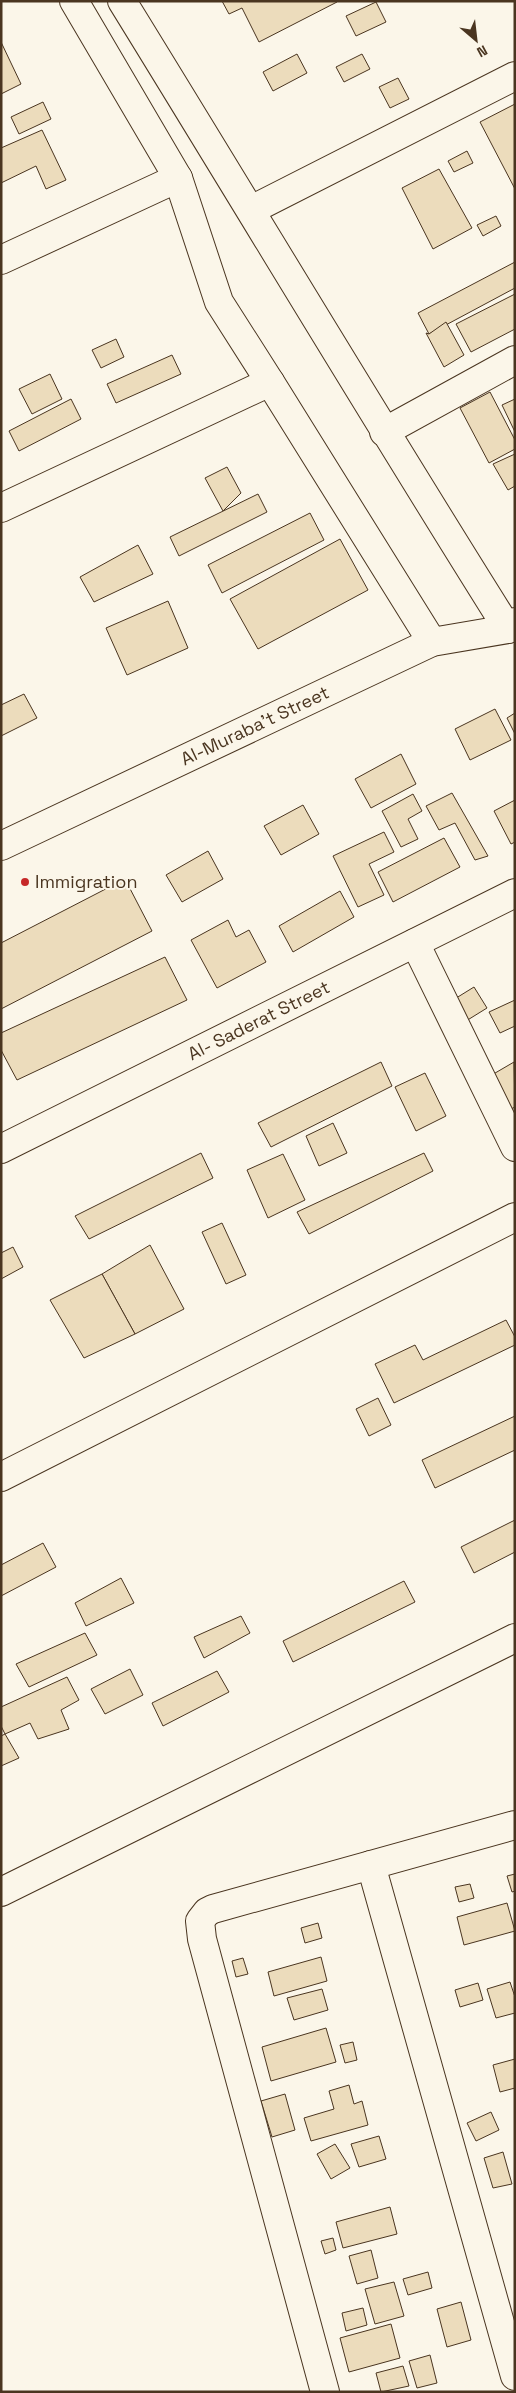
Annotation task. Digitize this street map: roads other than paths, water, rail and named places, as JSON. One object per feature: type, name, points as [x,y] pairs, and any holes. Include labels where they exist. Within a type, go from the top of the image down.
[{"type":"street","points":[[74,1],[178,178],[219,302],[432,642]]},
{"type":"street","points":[[122,1],[251,210],[384,432],[511,626]]},
{"type":"street","points":[[251,210],[515,76]]},
{"type":"street","points":[[1,260],[178,178]]},
{"type":"street","points":[[384,432],[515,360]]},
{"type":"street","points":[[1,508],[270,382]]},
{"type":"street","name":"Al-Muraba't Street","points":[[1,846],[432,642],[511,626]]},
{"type":"street","name":"Al- Saderat Street","points":[[1,1149],[515,893]]},
{"type":"street","points":[[415,943],[515,1147]]},
{"type":"street","points":[[1,1477],[515,1217]]},
{"type":"street","points":[[1,1892],[515,1638]]},
{"type":"street","points":[[325,2392],[204,1948],[200,1921],[207,1912],[213,1910],[515,1825]]},
{"type":"street","points":[[371,1864],[515,2376]]},
{"type":"place","name":"Immigration","points":[[25,882]]}]
